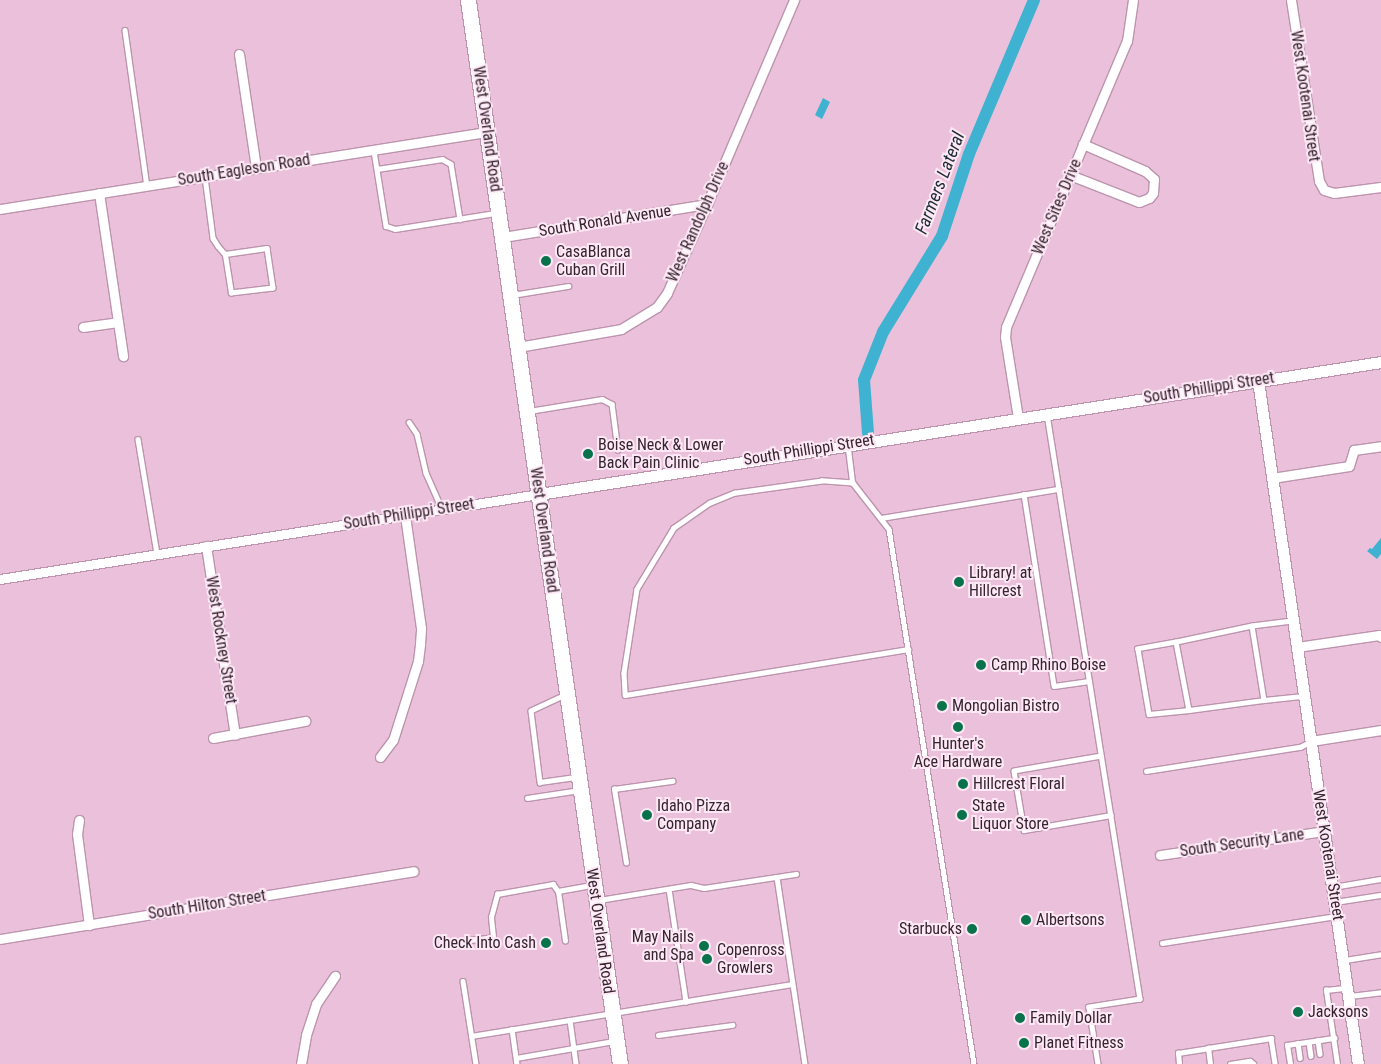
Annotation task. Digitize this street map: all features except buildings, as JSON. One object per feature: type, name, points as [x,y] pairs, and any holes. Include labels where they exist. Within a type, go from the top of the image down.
[{"type":"main road","name":"West Overland Road","points":[[468,0],[619,1063]]},
{"type":"street","name":"West Randolph Drive","points":[[518,347],[621,328],[657,307],[667,293],[707,204],[794,0]]},
{"type":"street","name":"West Sites Drive","points":[[1018,418],[1005,332],[1127,41],[1133,0]]},
{"type":"street","name":"West Kootenai Street","points":[[1291,0],[1319,181],[1324,190],[1334,194],[1381,187]]},
{"type":"street","points":[[239,54],[256,168]]},
{"type":"street","name":"South Eagleson Road","points":[[0,209],[488,132]]},
{"type":"street","points":[[1070,175],[1139,202],[1149,198],[1153,193],[1154,179],[1146,171],[1083,144]]},
{"type":"street","points":[[100,193],[122,356]]},
{"type":"street","name":"South Ronald Avenue","points":[[503,238],[707,204]]},
{"type":"street","points":[[83,327],[118,322]]},
{"type":"street","name":"South Phillippi Street","points":[[0,579],[848,444],[1381,362]]},
{"type":"street","name":"West Kootenai Street","points":[[1258,381],[1324,831],[1345,960],[1358,1064]]},
{"type":"street","points":[[1272,478],[1348,466],[1354,450],[1381,446]]},
{"type":"street","points":[[380,757],[393,740],[418,661],[420,644],[421,628],[405,515]]},
{"type":"street","name":"West Rockney Street","points":[[206,546],[235,734]]},
{"type":"street","points":[[1297,647],[1379,635],[1381,637]]},
{"type":"street","points":[[212,738],[305,720]]},
{"type":"street","points":[[1311,741],[1381,730]]},
{"type":"street","points":[[79,820],[77,834],[90,925]]},
{"type":"street","name":"South Security Lane","points":[[1160,855],[1324,831]]},
{"type":"street","name":"South Hilton Street","points":[[0,939],[413,871]]},
{"type":"street","points":[[302,1064],[306,1035],[316,1004],[335,976]]},
{"type":"lane","points":[[125,30],[146,186]]},
{"type":"lane","points":[[374,150],[386,226],[395,229],[499,213]]},
{"type":"lane","points":[[377,169],[442,159],[451,164],[460,219]]},
{"type":"lane","points":[[205,176],[213,238],[225,254],[231,293],[272,288],[266,248],[225,254]]},
{"type":"lane","points":[[511,295],[568,286]]},
{"type":"lane","points":[[527,412],[602,400],[612,404],[618,450]]},
{"type":"lane","points":[[1047,413],[1140,998],[1089,1006],[1098,1064]]},
{"type":"lane","points":[[409,422],[417,434],[426,473],[442,509]]},
{"type":"lane","points":[[138,439],[157,554]]},
{"type":"lane","points":[[848,444],[853,483],[889,529],[974,1064]]},
{"type":"lane","points":[[853,483],[822,481],[735,493],[710,503],[674,528],[637,589],[624,673],[624,695],[908,649]]},
{"type":"lane","points":[[881,518],[1059,489]]},
{"type":"lane","points":[[1024,494],[1054,686],[1089,681]]},
{"type":"lane","points":[[1293,621],[1252,626],[1138,649],[1149,714],[1304,695]]},
{"type":"lane","points":[[1252,626],[1264,700]]},
{"type":"lane","points":[[1176,642],[1189,710]]},
{"type":"lane","points":[[567,694],[531,711],[540,782],[579,784]]},
{"type":"lane","points":[[1146,771],[1300,747],[1311,741]]},
{"type":"lane","points":[[1101,756],[1014,771],[1024,830],[1111,816]]},
{"type":"lane","points":[[626,863],[614,789],[672,781]]},
{"type":"lane","points":[[527,798],[579,784]]},
{"type":"lane","points":[[596,900],[691,885],[704,888],[796,874]]},
{"type":"lane","points":[[777,878],[805,1064]]},
{"type":"lane","points":[[1333,887],[1381,879]]},
{"type":"lane","points":[[470,940],[493,937],[491,918],[497,894],[553,884],[558,891],[565,941]]},
{"type":"lane","points":[[558,891],[594,885]]},
{"type":"lane","points":[[669,889],[686,1002]]},
{"type":"lane","points":[[1335,902],[1381,895]]},
{"type":"lane","points":[[1162,943],[1337,916]]},
{"type":"lane","points":[[1345,960],[1381,954]]},
{"type":"lane","points":[[463,981],[476,1064]]},
{"type":"lane","points":[[472,1036],[792,984]]},
{"type":"lane","points":[[1337,1064],[1326,990],[1381,992]]},
{"type":"lane","points":[[570,1020],[576,1064]]},
{"type":"lane","points":[[658,1036],[732,1025]]},
{"type":"lane","points":[[512,1029],[517,1064]]},
{"type":"lane","points":[[1179,1064],[1178,1053],[1271,1038],[1275,1064]]},
{"type":"lane","points":[[1290,1064],[1287,1045],[1334,1038]]},
{"type":"lane","points":[[1318,1040],[1320,1054]]},
{"type":"lane","points":[[516,1058],[616,1041]]},
{"type":"lane","points":[[1309,1042],[1311,1056]]},
{"type":"lane","points":[[1298,1043],[1300,1058]]},
{"type":"lane","points":[[1208,1048],[1210,1064]]},
{"type":"lane","points":[[1230,1064],[1250,1061],[1255,1064]]},
{"type":"water","points":[[823,98],[830,102],[822,119],[815,115]]},
{"type":"water","points":[[1381,538],[1381,554],[1377,559],[1367,551],[1370,548],[1372,549]]},
{"type":"waterway","name":"Farmers Lateral","points":[[868,433],[864,380],[883,332],[942,236],[969,154],[1034,0]]},
{"type":"place","name":"CasaBlanca Cuban Grill","points":[[546,261]]},
{"type":"place","name":"Boise Neck & Lower Back Pain Clinic","points":[[588,454]]},
{"type":"place","name":"Library! at Hillcrest","points":[[959,582]]},
{"type":"place","name":"Camp Rhino Boise","points":[[981,665]]},
{"type":"place","name":"Mongolian Bistro","points":[[942,706]]},
{"type":"place","name":"Hunter's Ace Hardware","points":[[958,727]]},
{"type":"place","name":"Hillcrest Floral","points":[[963,784]]},
{"type":"place","name":"Idaho Pizza Company","points":[[647,815]]},
{"type":"place","name":"State Liquor Store","points":[[962,815]]},
{"type":"place","name":"Albertsons","points":[[1026,920]]},
{"type":"place","name":"Starbucks","points":[[972,929]]},
{"type":"place","name":"Check Into Cash","points":[[546,943]]},
{"type":"place","name":"May Nails and Spa","points":[[704,946]]},
{"type":"place","name":"Copenross Growlers","points":[[707,959]]},
{"type":"place","name":"Jacksons","points":[[1298,1012]]},
{"type":"place","name":"Family Dollar","points":[[1020,1018]]},
{"type":"place","name":"Planet Fitness","points":[[1024,1043]]}]
